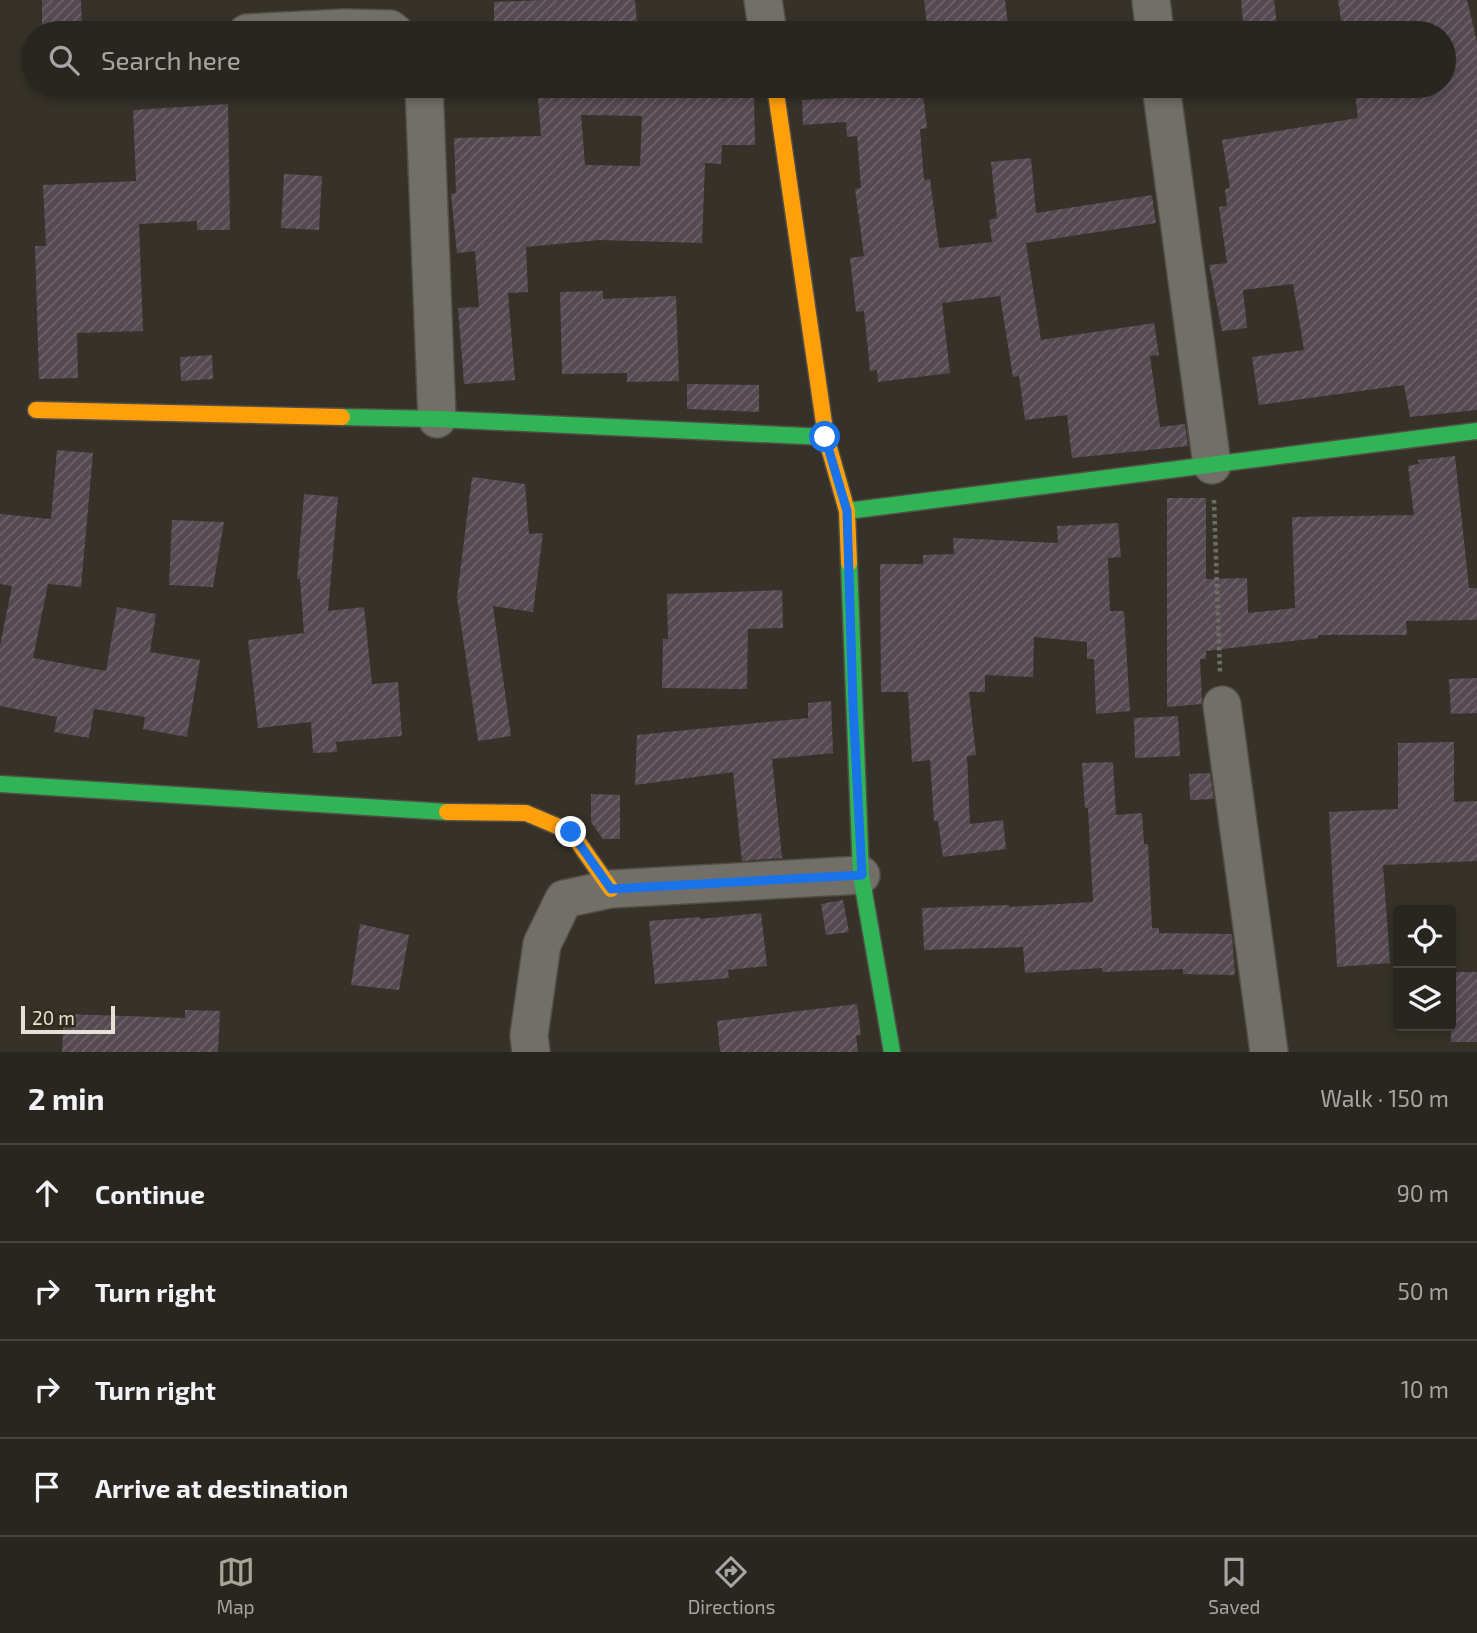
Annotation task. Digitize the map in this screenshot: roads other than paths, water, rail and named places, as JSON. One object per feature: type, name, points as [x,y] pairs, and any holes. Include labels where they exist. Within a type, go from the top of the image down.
[{"type":"street","points":[[763,0],[766,21]]},
{"type":"street","points":[[1151,0],[1154,21]]},
{"type":"street","points":[[424,98],[437,419]]},
{"type":"street","points":[[777,98],[825,437],[847,511],[862,875],[892,1052]]},
{"type":"street","points":[[1163,98],[1212,465]]},
{"type":"street","points":[[36,410],[437,419],[825,437]]},
{"type":"street","points":[[847,511],[1477,431]]},
{"type":"street","points":[[1222,705],[1269,1052]]},
{"type":"street","points":[[0,784],[472,814],[526,813],[571,832],[611,889]]},
{"type":"street","points":[[531,1052],[529,1035],[541,944],[564,899],[611,889],[862,875]]}]
